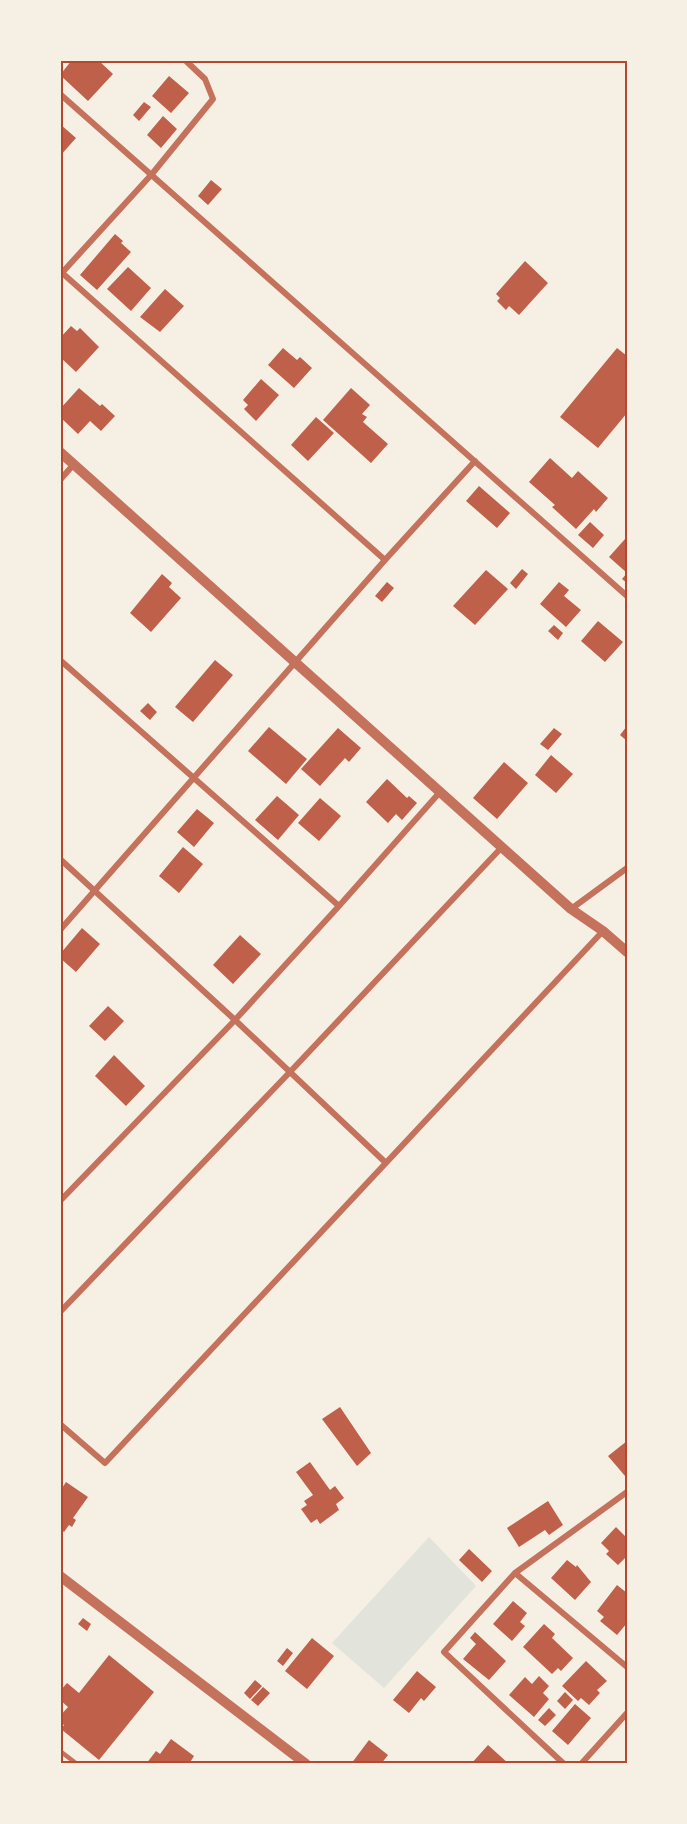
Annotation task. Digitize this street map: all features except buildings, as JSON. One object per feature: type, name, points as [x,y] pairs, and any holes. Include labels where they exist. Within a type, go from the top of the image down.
[{"type":"street","points":[[184,60],[205,79],[213,99],[152,174],[61,273],[385,560]]},
{"type":"street","points":[[60,94],[627,596]]},
{"type":"street","points":[[60,452],[571,909],[603,931],[627,952]]},
{"type":"street","points":[[60,930],[475,461]]},
{"type":"street","points":[[60,480],[74,464]]},
{"type":"street","points":[[60,660],[339,906]]},
{"type":"street","points":[[60,1201],[235,1020],[440,792]]},
{"type":"street","points":[[60,1312],[502,847]]},
{"type":"street","points":[[60,859],[386,1163]]},
{"type":"street","points":[[571,909],[627,868]]},
{"type":"street","points":[[60,1424],[105,1463],[603,931]]},
{"type":"street","points":[[564,1764],[444,1652],[515,1573],[627,1492]]},
{"type":"street","points":[[620,1497],[627,1503]]},
{"type":"street","points":[[515,1573],[627,1666]]},
{"type":"street","points":[[60,1576],[306,1764]]},
{"type":"street","points":[[581,1764],[627,1713]]},
{"type":"lane","points":[[60,1750],[77,1764]]},
{"type":"shaded area","points":[[429,1537],[476,1586],[384,1688],[332,1643]]}]
